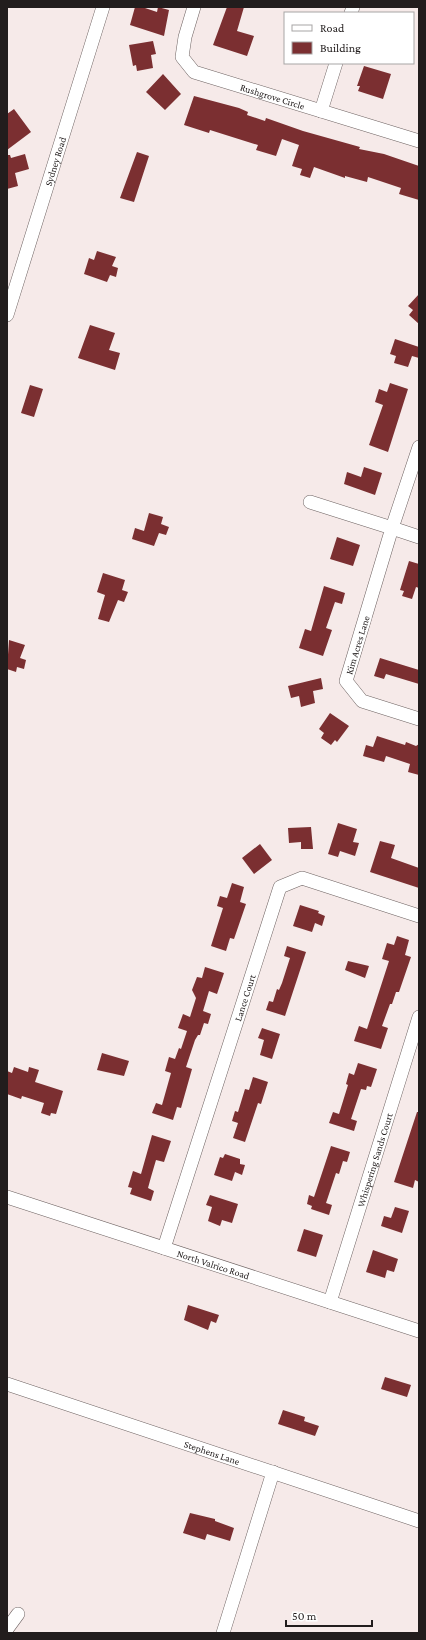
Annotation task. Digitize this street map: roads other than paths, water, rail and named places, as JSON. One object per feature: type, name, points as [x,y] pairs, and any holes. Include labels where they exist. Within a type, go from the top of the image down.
[{"type":"street","name":"Sydney Road","points":[[7,316],[103,7]]},
{"type":"street","name":"Rushgrove Circle","points":[[194,7],[184,37],[182,57],[194,72],[419,141]]},
{"type":"street","points":[[321,111],[336,64]]},
{"type":"street","name":"Kim Acres Lane","points":[[419,447],[392,528],[346,680],[362,701],[419,719]]},
{"type":"street","points":[[310,502],[419,537]]},
{"type":"street","name":"Lance Court","points":[[164,1248],[280,887],[302,878],[419,916]]},
{"type":"street","name":"Whispering Sands Court","points":[[330,1302],[419,1017]]},
{"type":"street","name":"North Valrico Road","points":[[7,1197],[419,1331]]},
{"type":"street","name":"Stephens Lane","points":[[7,1384],[418,1521]]},
{"type":"street","points":[[223,1633],[273,1472]]},
{"type":"street","points":[[7,1628],[18,1614]]}]
